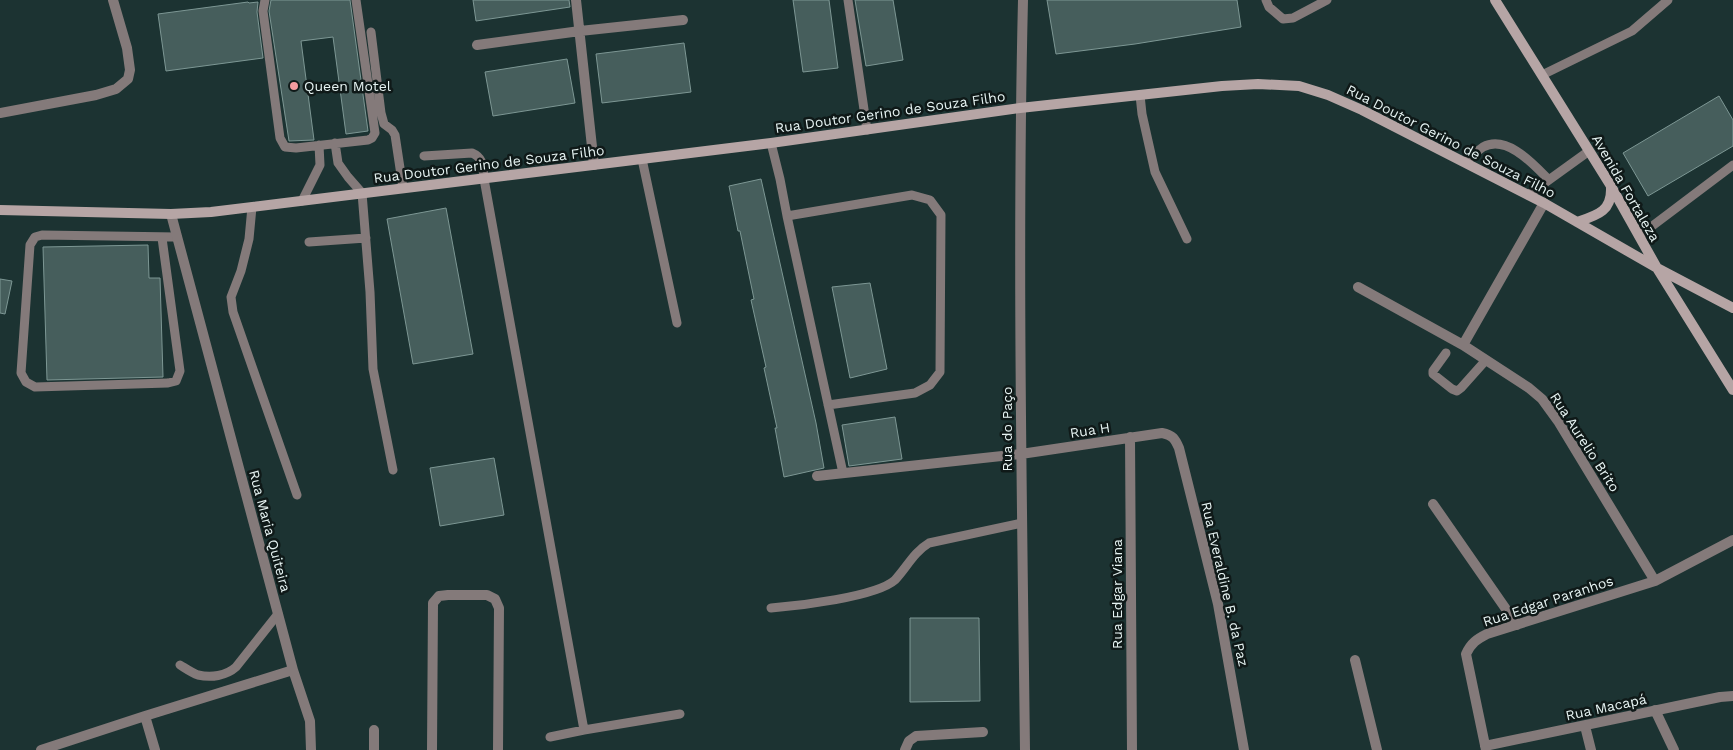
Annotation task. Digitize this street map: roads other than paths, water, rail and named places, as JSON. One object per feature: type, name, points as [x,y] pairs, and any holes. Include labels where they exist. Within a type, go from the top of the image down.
[{"type":"main road","name":"Avenida Fortaleza","points":[[1495,0],[1612,186],[1657,268],[1733,390]]},
{"type":"main road","name":"Rua Doutor Gerino de Souza Filho","points":[[0,210],[171,214],[212,212],[594,166],[1020,108],[1222,86],[1258,84],[1299,86],[1328,95],[1362,110],[1465,162],[1544,203],[1657,268],[1733,308]]},
{"type":"main road","points":[[1578,222],[1593,217],[1605,210],[1612,199],[1612,186]]},
{"type":"street","points":[[0,113],[96,95],[116,89],[128,79],[130,70],[127,48],[116,0]]},
{"type":"street","points":[[576,0],[594,166]]},
{"type":"street","name":"Rua do Paço","points":[[1023,0],[1020,108],[1024,750]]},
{"type":"street","points":[[477,45],[682,20]]},
{"type":"street","points":[[1463,345],[1544,203]]},
{"type":"street","name":"Rua Maria Quiteira","points":[[171,214],[293,670],[310,721],[311,750]]},
{"type":"street","name":"Rua Aurelio Brito","points":[[1358,287],[1463,345],[1529,388],[1542,399],[1558,421],[1655,580]]},
{"type":"street","name":"Rua H","points":[[817,476],[1021,454],[1130,437],[1162,434]]},
{"type":"street","name":"Rua Everaldine B. da Paz","points":[[1162,434],[1170,434],[1179,448],[1218,604],[1244,750]]},
{"type":"street","name":"Rua Edgar Viana","points":[[1130,437],[1132,750]]},
{"type":"street","points":[[1433,504],[1517,625]]},
{"type":"street","name":"Rua Edgar Paranhos","points":[[1486,748],[1466,654],[1469,646],[1476,640],[1488,634],[1655,580],[1733,540]]},
{"type":"street","points":[[432,750],[433,603],[439,596],[448,595],[487,595],[495,599],[499,608],[498,750]]},
{"type":"street","points":[[1354,660],[1377,750]]},
{"type":"street","points":[[41,750],[293,670]]},
{"type":"street","name":"Rua Macapá","points":[[1486,748],[1655,710],[1733,696]]},
{"type":"street","points":[[1655,710],[1674,750]]},
{"type":"street","points":[[145,716],[154,750]]},
{"type":"street","points":[[1585,726],[1591,750]]},
{"type":"street","points":[[374,730],[374,750]]},
{"type":"street","points":[[905,750],[909,741],[916,736],[983,732]]},
{"type":"lane","points":[[265,0],[263,11],[280,138],[285,147],[296,148],[368,140],[372,138],[375,132],[356,0]]},
{"type":"lane","points":[[848,0],[867,130]]},
{"type":"lane","points":[[1266,0],[1269,7],[1283,19],[1293,18],[1327,0]]},
{"type":"lane","points":[[1542,75],[1632,31],[1668,0]]},
{"type":"lane","points":[[371,32],[381,113],[384,124],[395,135],[403,188]]},
{"type":"lane","points":[[1140,95],[1142,114],[1155,172],[1187,239]]},
{"type":"lane","points":[[335,143],[338,163],[362,194],[373,369],[393,470]]},
{"type":"lane","points":[[771,143],[843,473]]},
{"type":"lane","points":[[1465,162],[1483,147],[1495,144],[1506,146],[1524,156],[1550,180]]},
{"type":"lane","points":[[302,201],[320,165],[318,145]]},
{"type":"lane","points":[[1528,195],[1589,151]]},
{"type":"lane","points":[[424,156],[472,154],[478,156],[483,163],[484,179],[584,730]]},
{"type":"lane","points":[[642,159],[677,323]]},
{"type":"lane","points":[[1639,236],[1733,165]]},
{"type":"lane","points":[[787,216],[912,195],[930,200],[941,215],[940,372],[930,385],[915,393],[828,406]]},
{"type":"lane","points":[[252,207],[249,239],[241,271],[231,297],[234,312],[297,495]]},
{"type":"lane","points":[[162,238],[180,370],[176,380],[168,383],[35,387],[26,382],[21,373],[30,245],[35,237],[42,235],[177,237]]},
{"type":"lane","points":[[309,242],[366,238]]},
{"type":"lane","points":[[1446,353],[1433,371],[1433,374],[1456,391],[1461,388],[1486,360]]},
{"type":"lane","points":[[771,608],[799,606],[874,591],[886,586],[895,579],[920,548],[929,543],[1022,523]]},
{"type":"lane","points":[[180,665],[197,675],[217,676],[228,673],[236,666],[278,614]]},
{"type":"lane","points":[[550,737],[680,714]]},
{"type":"place","name":"Queen Motel","points":[[294,86]]}]
